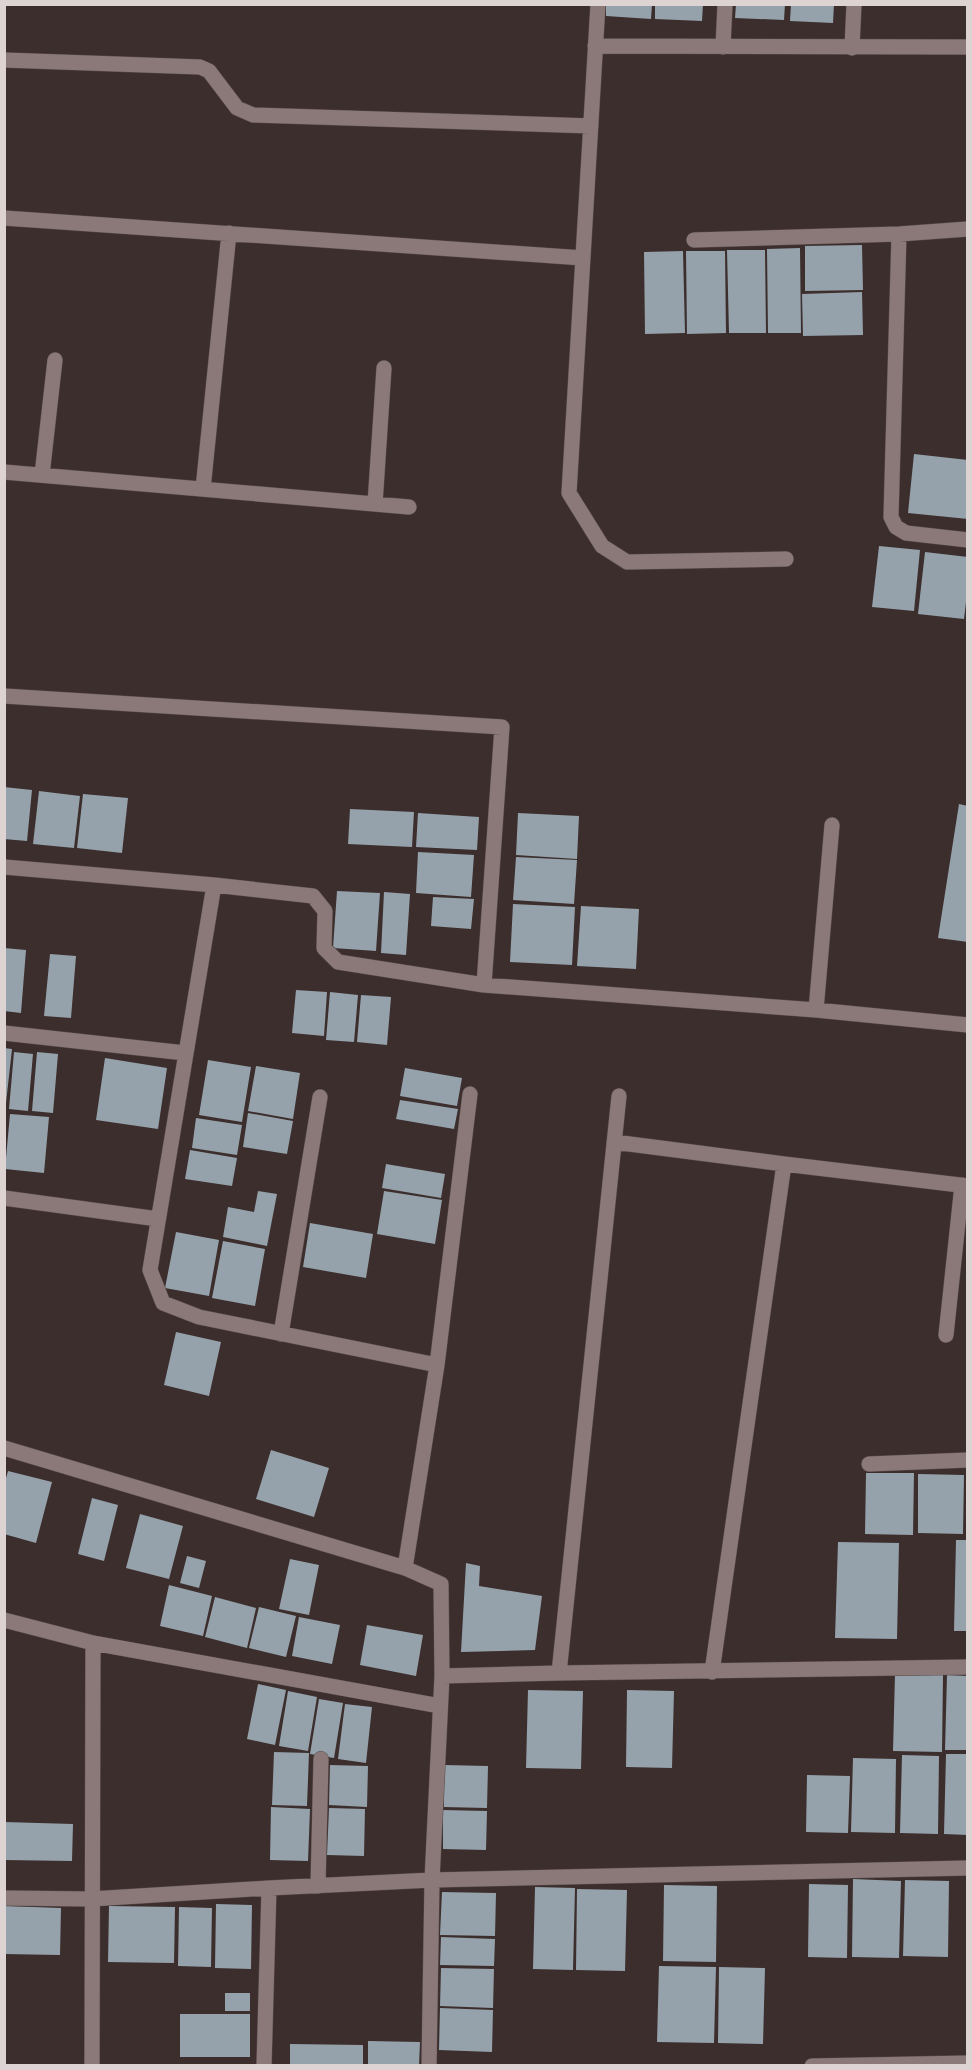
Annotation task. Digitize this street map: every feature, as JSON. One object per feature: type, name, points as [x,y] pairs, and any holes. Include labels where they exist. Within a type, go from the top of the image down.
[{"type":"street","points":[[598,4],[569,493],[602,546],[627,562],[786,559]]},
{"type":"street","points":[[723,47],[725,4]]},
{"type":"street","points":[[852,48],[854,4]]},
{"type":"street","points":[[595,46],[968,47]]},
{"type":"street","points":[[4,60],[200,67],[209,71],[237,108],[253,115],[591,126]]},
{"type":"street","points":[[4,218],[583,258]]},
{"type":"street","points":[[694,240],[898,234],[968,229]]},
{"type":"street","points":[[203,489],[228,233]]},
{"type":"street","points":[[898,234],[891,517],[896,527],[906,533],[968,540]]},
{"type":"street","points":[[42,475],[55,360]]},
{"type":"street","points":[[375,504],[384,368]]},
{"type":"street","points":[[4,471],[409,507]]},
{"type":"street","points":[[4,696],[502,726],[484,985]]},
{"type":"street","points":[[816,1010],[832,825]]},
{"type":"street","points":[[4,867],[313,896],[325,911],[324,948],[338,962],[484,985],[816,1010],[968,1025]]},
{"type":"street","points":[[214,885],[150,1270],[163,1303],[199,1317],[437,1365]]},
{"type":"street","points":[[4,1033],[185,1053]]},
{"type":"street","points":[[405,1568],[437,1365],[470,1094]]},
{"type":"street","points":[[559,1673],[619,1096]]},
{"type":"street","points":[[281,1334],[320,1097]]},
{"type":"street","points":[[614,1142],[964,1185],[946,1335]]},
{"type":"street","points":[[712,1671],[784,1164]]},
{"type":"street","points":[[4,1198],[158,1219]]},
{"type":"street","points":[[4,1448],[405,1568],[441,1584],[442,1676],[432,1880],[429,2066]]},
{"type":"street","points":[[868,1464],[968,1460]]},
{"type":"street","points":[[4,1620],[93,1643],[440,1706]]},
{"type":"street","points":[[92,2066],[93,1643]]},
{"type":"street","points":[[442,1676],[968,1667]]},
{"type":"street","points":[[318,1886],[321,1759]]},
{"type":"street","points":[[4,1898],[91,1899],[432,1880],[968,1868]]},
{"type":"street","points":[[264,2066],[269,1888]]},
{"type":"street","points":[[812,2066],[968,2063]]},
{"type":"building","points":[[606,4],[652,4],[651,19],[606,16]]},
{"type":"building","points":[[655,4],[703,4],[702,21],[655,19]]},
{"type":"building","points":[[736,4],[785,4],[784,20],[735,18]]},
{"type":"building","points":[[791,4],[834,4],[833,23],[790,21]]},
{"type":"building","points":[[862,245],[863,290],[805,291],[805,246]]},
{"type":"building","points":[[800,248],[801,333],[768,333],[767,249]]},
{"type":"building","points":[[727,250],[765,250],[766,333],[729,333]]},
{"type":"building","points":[[683,251],[685,333],[645,334],[644,252]]},
{"type":"building","points":[[686,251],[725,251],[726,333],[687,334]]},
{"type":"building","points":[[862,292],[863,335],[803,336],[802,294]]},
{"type":"building","points":[[914,454],[968,460],[968,519],[908,513]]},
{"type":"building","points":[[879,546],[920,550],[914,611],[872,607]]},
{"type":"building","points":[[925,552],[968,557],[968,585],[964,619],[918,614]]},
{"type":"building","points":[[4,787],[32,790],[27,841],[4,839]]},
{"type":"building","points":[[39,791],[80,796],[74,848],[33,844]]},
{"type":"building","points":[[83,794],[128,798],[122,853],[77,848]]},
{"type":"building","points":[[959,804],[968,806],[968,942],[938,938]]},
{"type":"building","points":[[350,809],[414,812],[412,847],[348,844]]},
{"type":"building","points":[[418,813],[479,817],[477,850],[416,847]]},
{"type":"building","points":[[518,813],[579,816],[577,859],[516,855]]},
{"type":"building","points":[[418,852],[474,855],[471,897],[416,893]]},
{"type":"building","points":[[516,857],[577,860],[574,904],[513,900]]},
{"type":"building","points":[[337,891],[380,893],[376,951],[333,948]]},
{"type":"building","points":[[384,892],[410,894],[406,955],[381,953]]},
{"type":"building","points":[[433,897],[474,899],[471,929],[431,926]]},
{"type":"building","points":[[513,904],[575,907],[572,965],[510,962]]},
{"type":"building","points":[[581,906],[639,909],[636,969],[577,966]]},
{"type":"building","points":[[4,948],[26,950],[21,1013],[4,1011]]},
{"type":"building","points":[[50,954],[76,956],[71,1018],[44,1016]]},
{"type":"building","points":[[296,990],[327,992],[324,1036],[292,1033]]},
{"type":"building","points":[[330,992],[358,995],[354,1042],[326,1040]]},
{"type":"building","points":[[361,995],[391,997],[387,1045],[357,1042]]},
{"type":"building","points":[[4,1048],[12,1049],[6,1103],[4,1103]]},
{"type":"building","points":[[14,1052],[33,1054],[28,1111],[9,1109]]},
{"type":"building","points":[[37,1052],[58,1054],[53,1113],[32,1111]]},
{"type":"building","points":[[105,1058],[167,1068],[158,1129],[96,1120]]},
{"type":"building","points":[[208,1060],[251,1067],[242,1122],[199,1115]]},
{"type":"building","points":[[256,1066],[300,1073],[293,1119],[248,1111]]},
{"type":"building","points":[[405,1068],[462,1078],[457,1106],[400,1096]]},
{"type":"building","points":[[400,1100],[458,1109],[454,1129],[396,1119]]},
{"type":"building","points":[[248,1113],[293,1121],[287,1154],[243,1147]]},
{"type":"building","points":[[10,1114],[49,1117],[44,1173],[5,1169]]},
{"type":"building","points":[[196,1118],[242,1125],[237,1155],[192,1148]]},
{"type":"building","points":[[190,1150],[237,1158],[232,1186],[185,1179]]},
{"type":"building","points":[[386,1164],[445,1174],[441,1198],[382,1188]]},
{"type":"building","points":[[258,1191],[277,1194],[267,1246],[223,1237],[228,1207],[254,1212]]},
{"type":"building","points":[[384,1191],[442,1200],[435,1244],[377,1234]]},
{"type":"building","points":[[310,1223],[373,1234],[366,1278],[303,1267]]},
{"type":"building","points":[[176,1232],[219,1240],[209,1296],[165,1288]]},
{"type":"building","points":[[223,1241],[265,1249],[255,1306],[212,1298]]},
{"type":"building","points":[[176,1332],[221,1342],[209,1396],[164,1385]]},
{"type":"building","points":[[271,1450],[329,1468],[314,1517],[256,1499]]},
{"type":"building","points":[[8,1471],[52,1482],[36,1543],[4,1534],[4,1485]]},
{"type":"building","points":[[866,1473],[914,1473],[913,1535],[865,1534]]},
{"type":"building","points":[[918,1474],[964,1475],[963,1534],[918,1533]]},
{"type":"building","points":[[92,1498],[118,1505],[104,1561],[78,1554]]},
{"type":"building","points":[[140,1514],[183,1526],[169,1579],[126,1568]]},
{"type":"building","points":[[956,1540],[968,1540],[968,1631],[954,1631]]},
{"type":"building","points":[[838,1542],[899,1543],[897,1639],[835,1638]]},
{"type":"building","points":[[187,1556],[206,1561],[199,1588],[180,1583]]},
{"type":"building","points":[[290,1559],[319,1565],[309,1615],[279,1609]]},
{"type":"building","points":[[466,1563],[480,1566],[479,1586],[542,1596],[535,1650],[461,1652]]},
{"type":"building","points":[[169,1585],[212,1596],[203,1636],[160,1626]]},
{"type":"building","points":[[215,1597],[256,1608],[247,1648],[205,1637]]},
{"type":"building","points":[[259,1607],[296,1616],[286,1657],[249,1648]]},
{"type":"building","points":[[299,1617],[340,1625],[332,1664],[292,1656]]},
{"type":"building","points":[[367,1625],[423,1635],[416,1676],[360,1665]]},
{"type":"building","points":[[895,1674],[943,1675],[942,1752],[893,1751]]},
{"type":"building","points":[[947,1675],[968,1676],[968,1750],[945,1750]]},
{"type":"building","points":[[258,1684],[286,1690],[275,1745],[247,1739]]},
{"type":"building","points":[[528,1690],[583,1691],[581,1769],[526,1768]]},
{"type":"building","points":[[627,1690],[674,1691],[672,1768],[626,1767]]},
{"type":"building","points":[[288,1691],[317,1697],[308,1751],[279,1746]]},
{"type":"building","points":[[319,1699],[343,1703],[334,1758],[310,1754]]},
{"type":"building","points":[[345,1704],[372,1707],[366,1763],[338,1759]]},
{"type":"building","points":[[274,1752],[309,1753],[307,1806],[272,1805]]},
{"type":"building","points":[[946,1754],[968,1754],[968,1835],[944,1834]]},
{"type":"building","points":[[902,1755],[939,1756],[938,1834],[900,1833]]},
{"type":"building","points":[[853,1758],[896,1759],[895,1833],[851,1832]]},
{"type":"building","points":[[330,1765],[368,1766],[367,1807],[329,1805]]},
{"type":"building","points":[[444,1765],[488,1766],[487,1808],[444,1807]]},
{"type":"building","points":[[807,1775],[850,1776],[848,1833],[806,1832]]},
{"type":"building","points":[[271,1807],[310,1809],[308,1861],[270,1860]]},
{"type":"building","points":[[329,1808],[365,1809],[364,1856],[327,1855]]},
{"type":"building","points":[[443,1810],[487,1811],[486,1850],[443,1849]]},
{"type":"building","points":[[4,1822],[73,1824],[72,1861],[4,1860]]},
{"type":"building","points":[[853,1879],[901,1881],[899,1958],[852,1957]]},
{"type":"building","points":[[905,1880],[949,1881],[948,1957],[903,1956]]},
{"type":"building","points":[[809,1884],[848,1885],[847,1958],[808,1957]]},
{"type":"building","points":[[664,1885],[717,1886],[716,1962],[663,1961]]},
{"type":"building","points":[[535,1887],[575,1888],[573,1970],[533,1969]]},
{"type":"building","points":[[577,1889],[627,1890],[625,1971],[576,1970]]},
{"type":"building","points":[[442,1892],[496,1893],[495,1936],[440,1935]]},
{"type":"building","points":[[216,1904],[252,1905],[251,1969],[215,1968]]},
{"type":"building","points":[[4,1906],[61,1908],[60,1955],[4,1954]]},
{"type":"building","points":[[109,1906],[175,1907],[174,1963],[108,1962]]},
{"type":"building","points":[[179,1907],[212,1908],[211,1967],[178,1966]]},
{"type":"building","points":[[441,1937],[495,1939],[494,1966],[440,1965]]},
{"type":"building","points":[[659,1966],[716,1967],[714,2043],[657,2042]]},
{"type":"building","points":[[719,1967],[765,1968],[763,2044],[718,2043]]},
{"type":"building","points":[[441,1968],[494,1969],[493,2008],[440,2006]]},
{"type":"building","points":[[225,1993],[250,1993],[250,2011],[225,2011]]},
{"type":"building","points":[[440,2008],[493,2010],[492,2052],[439,2050]]},
{"type":"building","points":[[180,2014],[250,2014],[250,2057],[180,2057]]},
{"type":"building","points":[[368,2041],[420,2042],[419,2066],[368,2066]]},
{"type":"building","points":[[290,2044],[363,2045],[363,2066],[290,2066]]}]
